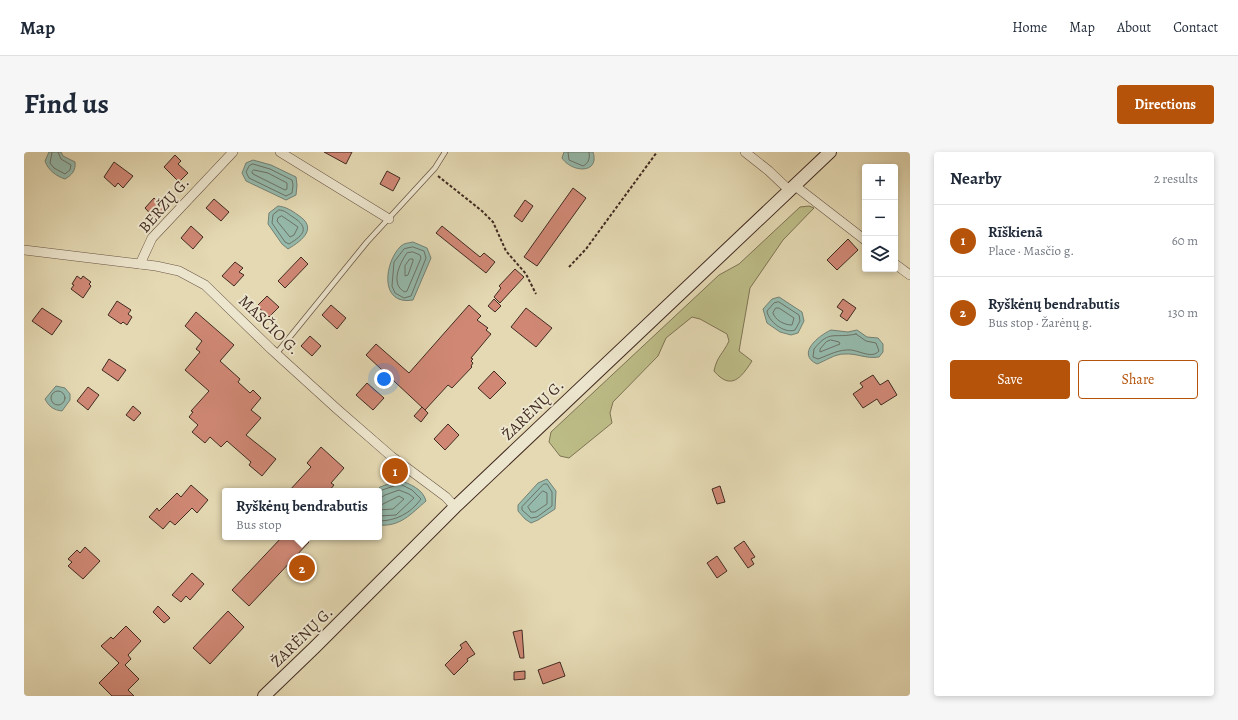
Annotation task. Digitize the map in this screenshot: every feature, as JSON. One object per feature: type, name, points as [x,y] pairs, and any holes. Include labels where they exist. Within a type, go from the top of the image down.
[{"type":"main road","name":"ŽARĖNŲ G.","points":[[264,696],[456,507],[791,187],[830,152]]},
{"type":"street","name":"BERŽŲ G.","points":[[140,264],[152,238],[233,152]]},
{"type":"street","points":[[280,152],[389,219]]},
{"type":"street","points":[[745,152],[862,238]]},
{"type":"street","name":"MASČIO G.","points":[[24,250],[140,264],[179,272],[205,285],[276,354],[391,456],[442,494],[456,507]]},
{"type":"street","points":[[898,266],[910,276]]},
{"type":"lane","points":[[276,354],[367,242],[432,171],[445,152]]},
{"type":"path","points":[[568,267],[586,249],[657,152]]},
{"type":"path","points":[[432,171],[482,211],[493,222],[506,251],[526,274],[536,294]]},
{"type":"green space","points":[[809,206],[814,208],[783,240],[750,288],[739,351],[752,361],[744,373],[740,377],[731,381],[720,377],[714,371],[718,358],[729,341],[727,334],[700,319],[692,317],[666,338],[658,356],[613,402],[610,413],[612,423],[569,458],[560,456],[549,442],[551,432],[719,275],[739,264],[800,207]]},
{"type":"water","points":[[49,152],[61,152],[63,156],[75,162],[74,170],[70,176],[65,179],[50,170],[45,161]]},
{"type":"water","points":[[564,152],[593,152],[593,164],[589,168],[584,169],[572,166],[566,163],[562,158]]},
{"type":"water","points":[[253,160],[271,165],[296,177],[296,195],[286,200],[246,181],[242,173],[246,163]]},
{"type":"water","points":[[278,206],[286,208],[304,220],[308,229],[306,234],[299,242],[288,249],[282,244],[268,224],[269,213]]},
{"type":"water","points":[[413,242],[427,248],[431,258],[413,300],[402,300],[394,296],[390,290],[388,272],[395,253],[401,246]]},
{"type":"water","points":[[779,297],[802,312],[804,321],[798,333],[791,335],[780,332],[767,323],[763,309],[772,299]]},
{"type":"water","points":[[831,330],[848,332],[857,330],[867,337],[878,338],[883,344],[883,352],[879,357],[841,354],[817,364],[811,360],[808,355],[809,350],[820,336]]},
{"type":"water","points":[[56,386],[65,388],[70,394],[70,400],[62,411],[52,408],[45,399]]},
{"type":"water","points":[[547,479],[556,491],[555,509],[531,523],[518,511],[518,505],[538,483]]},
{"type":"water","points":[[399,480],[412,485],[419,490],[426,501],[405,519],[393,524],[382,525],[382,488],[379,488]]},
{"type":"building","points":[[324,152],[352,152],[346,164]]},
{"type":"building","points":[[175,155],[181,161],[178,164],[188,173],[179,182],[164,167]]},
{"type":"building","points":[[114,162],[133,176],[123,188],[118,183],[115,187],[104,177]]},
{"type":"building","points":[[387,171],[400,178],[393,191],[380,184]]},
{"type":"building","points":[[573,188],[586,198],[537,266],[524,257]]},
{"type":"building","points":[[154,198],[166,210],[156,220],[145,208]]},
{"type":"building","points":[[214,199],[229,212],[221,221],[206,208]]},
{"type":"building","points":[[525,200],[533,206],[522,222],[514,216]]},
{"type":"building","points":[[191,226],[203,237],[193,249],[181,238]]},
{"type":"building","points":[[442,226],[480,257],[484,253],[495,262],[486,273],[436,233]]},
{"type":"building","points":[[848,239],[858,250],[837,270],[827,260]]},
{"type":"building","points":[[301,257],[308,264],[285,288],[278,281]]},
{"type":"building","points":[[235,262],[243,268],[239,272],[244,275],[234,286],[222,276]]},
{"type":"building","points":[[515,269],[524,277],[500,303],[494,297],[501,288],[499,286]]},
{"type":"building","points":[[77,276],[81,279],[83,276],[91,282],[89,284],[91,286],[83,298],[71,289]]},
{"type":"building","points":[[267,296],[279,307],[269,317],[257,306]]},
{"type":"building","points":[[494,299],[501,306],[495,312],[488,306]]},
{"type":"building","points":[[843,299],[856,308],[847,321],[840,316],[843,311],[837,307]]},
{"type":"building","points":[[117,301],[131,310],[128,314],[132,317],[127,325],[123,322],[121,324],[108,315]]},
{"type":"building","points":[[331,305],[346,318],[337,329],[322,315]]},
{"type":"building","points":[[469,305],[481,316],[477,320],[488,328],[486,330],[491,334],[471,358],[473,359],[471,361],[473,363],[471,366],[472,367],[452,388],[448,385],[425,410],[366,355],[376,344],[409,373]]},
{"type":"building","points":[[42,308],[62,321],[52,335],[32,321]]},
{"type":"building","points":[[526,308],[552,328],[536,347],[511,327]]},
{"type":"building","points":[[196,312],[234,345],[220,361],[240,379],[238,382],[250,393],[253,390],[261,398],[251,410],[261,418],[246,435],[276,459],[262,476],[249,465],[251,462],[227,441],[221,447],[210,437],[205,443],[192,432],[198,425],[189,417],[193,412],[191,411],[209,391],[185,370],[200,352],[196,349],[202,341],[185,326]]},
{"type":"building","points":[[310,336],[321,346],[312,356],[301,346]]},
{"type":"building","points":[[109,359],[126,370],[118,381],[102,370]]},
{"type":"building","points":[[494,371],[506,383],[490,399],[478,388]]},
{"type":"building","points":[[873,375],[880,385],[888,380],[897,395],[881,405],[877,399],[863,408],[853,394],[863,387],[860,383]]},
{"type":"building","points":[[367,383],[384,398],[373,410],[356,395]]},
{"type":"building","points":[[88,387],[99,395],[88,410],[77,401]]},
{"type":"building","points":[[133,406],[141,413],[134,421],[126,415]]},
{"type":"building","points":[[422,407],[428,413],[421,422],[414,416]]},
{"type":"building","points":[[448,424],[459,435],[445,450],[434,439]]},
{"type":"building","points":[[321,447],[344,468],[331,483],[334,485],[332,488],[292,488],[311,467],[307,463]]},
{"type":"building","points":[[191,485],[208,500],[197,513],[192,508],[175,525],[170,521],[163,529],[149,517],[157,508],[159,511],[177,493],[181,497]]},
{"type":"building","points":[[720,486],[725,502],[717,504],[712,489]]},
{"type":"building","points":[[279,540],[307,540],[309,542],[249,606],[232,590]]},
{"type":"building","points":[[744,541],[755,557],[751,559],[754,564],[748,568],[734,548]]},
{"type":"building","points":[[85,547],[100,561],[83,579],[68,566],[72,562],[68,559],[77,550],[80,553]]},
{"type":"building","points":[[717,556],[727,571],[717,578],[707,563]]},
{"type":"building","points":[[192,573],[204,584],[190,600],[186,596],[181,602],[172,595]]},
{"type":"building","points":[[158,606],[170,618],[164,623],[153,612]]},
{"type":"building","points":[[228,611],[244,627],[210,664],[193,648]]},
{"type":"building","points":[[126,626],[141,641],[128,655],[131,659],[125,665],[139,679],[128,690],[134,696],[112,696],[99,683],[119,663],[101,646],[111,637],[113,639]]},
{"type":"building","points":[[522,630],[524,658],[520,658],[513,632]]},
{"type":"building","points":[[466,641],[475,654],[467,659],[468,661],[454,675],[445,665],[462,648],[460,645]]},
{"type":"building","points":[[560,662],[565,676],[543,684],[538,670]]},
{"type":"building","points":[[525,671],[525,679],[514,680],[514,672]]},
{"type":"place","name":"Rīškienā","points":[[395,471]]},
{"type":"place","name":"Ryškėnų bendrabutis","points":[[302,568]]}]
